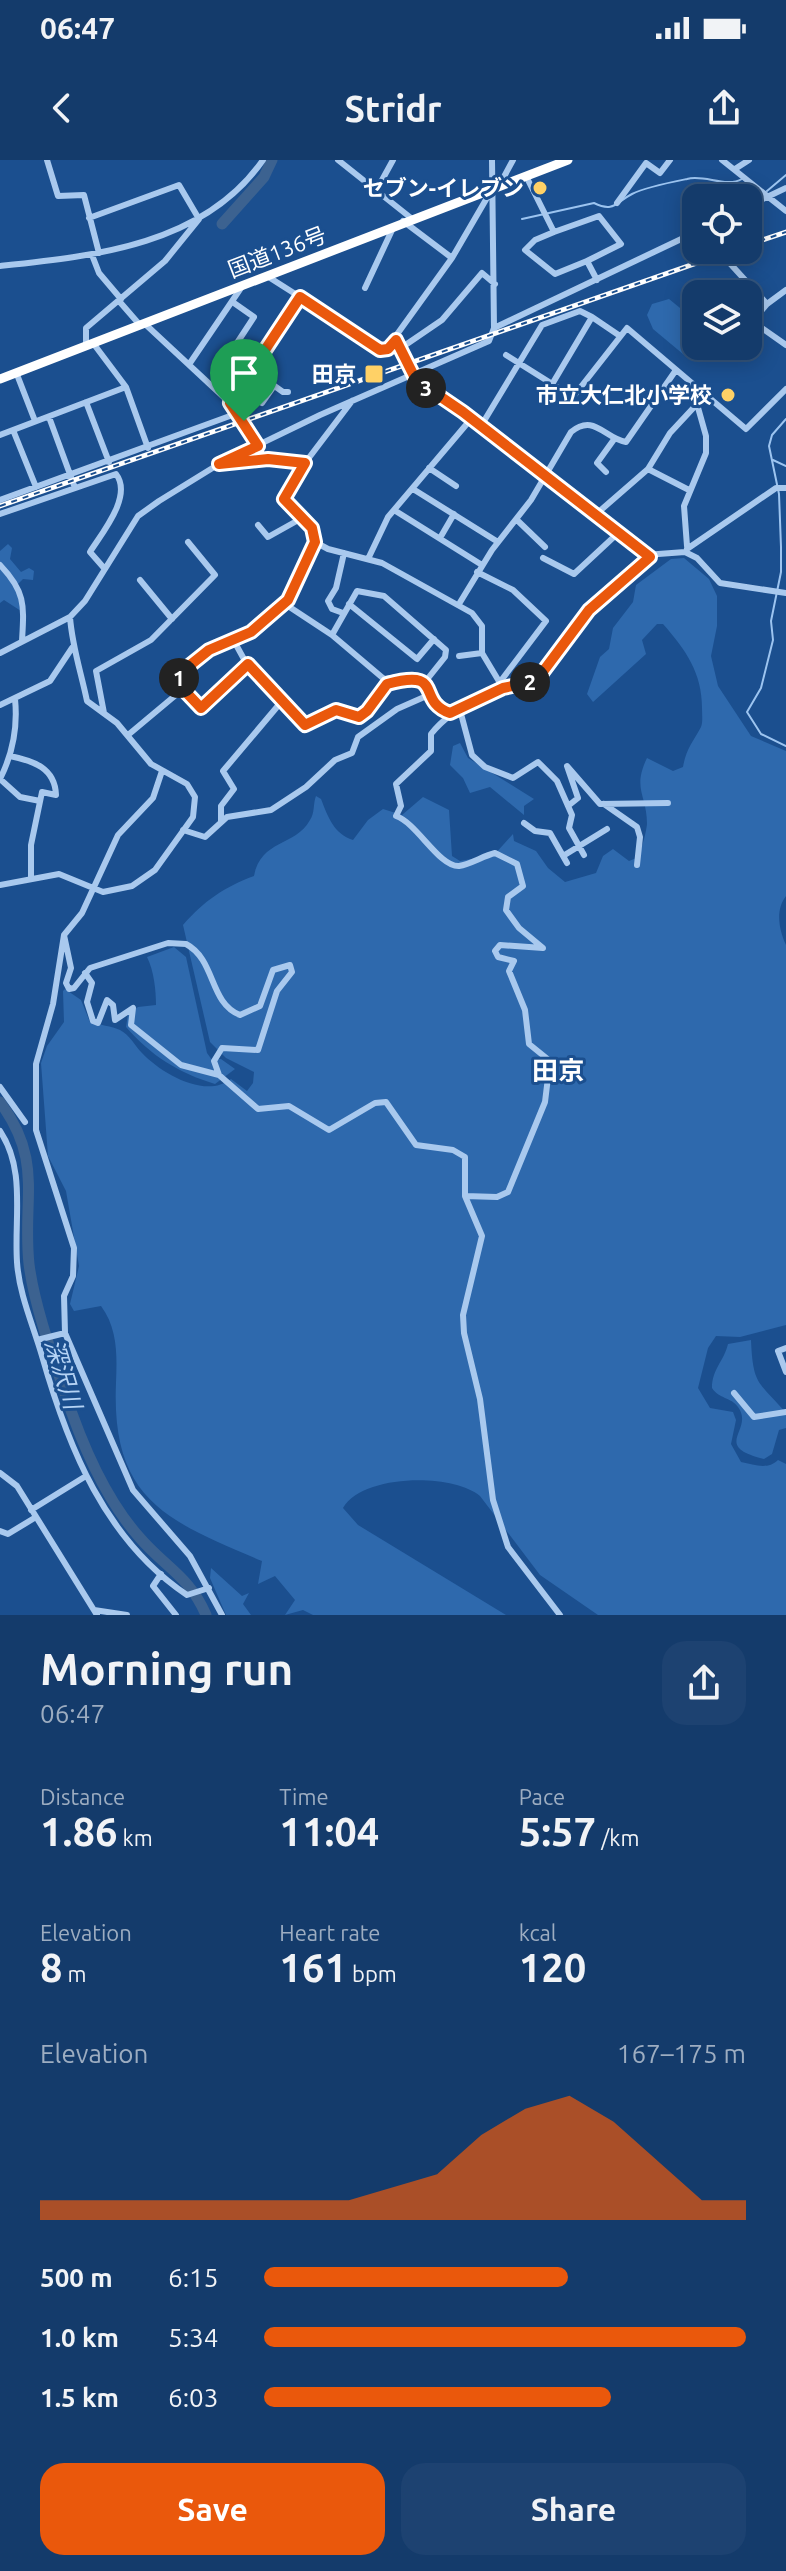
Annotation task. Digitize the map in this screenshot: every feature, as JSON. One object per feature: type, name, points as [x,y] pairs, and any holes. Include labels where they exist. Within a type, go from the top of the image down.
[{"type":"highway","name":"国道136号","points":[[0,379],[403,221],[568,160]]},
{"type":"street","points":[[47,160],[58,196],[84,195],[99,273],[142,323],[190,363],[230,403],[258,446]]},
{"type":"street","points":[[0,266],[96,254],[178,230],[199,219],[248,182],[263,160]]},
{"type":"street","points":[[338,160],[376,191],[403,221],[452,258]]},
{"type":"street","points":[[376,191],[393,160]]},
{"type":"street","points":[[0,653],[70,617],[85,601],[142,512],[219,464],[489,341],[494,328],[495,284],[496,187],[492,160]]},
{"type":"street","points":[[266,276],[380,350],[388,349],[452,258],[513,160]]},
{"type":"street","points":[[617,203],[646,163],[660,173],[670,160]]},
{"type":"street","points":[[722,160],[786,211]]},
{"type":"street","points":[[735,169],[749,160]]},
{"type":"street","points":[[526,176],[554,232]]},
{"type":"street","points":[[89,218],[179,185],[199,219]]},
{"type":"street","points":[[762,199],[786,188]]},
{"type":"street","points":[[601,217],[622,245],[587,261],[555,274],[525,250],[535,240],[601,217]]},
{"type":"street","points":[[148,448],[126,387],[89,344],[86,328],[165,261],[199,219]]},
{"type":"street","points":[[365,288],[403,221]]},
{"type":"street","points":[[494,328],[682,239]]},
{"type":"street","points":[[587,261],[597,280]]},
{"type":"street","points":[[730,264],[767,304]]},
{"type":"street","points":[[401,348],[442,320],[482,273],[495,284]]},
{"type":"street","points":[[190,363],[234,303],[243,285]]},
{"type":"street","points":[[762,310],[786,290]]},
{"type":"street","points":[[230,403],[300,297]]},
{"type":"street","points":[[234,303],[254,317],[235,346],[257,362]]},
{"type":"street","points":[[481,426],[545,322],[579,311],[620,336]]},
{"type":"street","points":[[551,386],[592,317]]},
{"type":"street","points":[[506,355],[573,397],[627,328],[748,429],[786,389]]},
{"type":"street","points":[[762,330],[786,345]]},
{"type":"street","points":[[396,340],[413,374],[650,557]]},
{"type":"street","points":[[252,370],[288,392]]},
{"type":"street","points":[[459,604],[480,568],[546,477],[571,432],[579,427],[595,425],[626,442],[676,370]]},
{"type":"street","points":[[16,372],[35,421]]},
{"type":"street","points":[[240,388],[262,403],[274,386]]},
{"type":"street","points":[[0,435],[126,387]]},
{"type":"street","points":[[594,516],[648,469],[670,433],[697,404],[703,391]]},
{"type":"street","points":[[248,664],[201,708],[183,689],[179,674],[213,648],[251,632],[285,604],[315,542],[314,531],[284,499],[305,463],[352,401]]},
{"type":"street","points":[[86,402],[109,462]]},
{"type":"street","points":[[697,404],[706,436],[706,453],[689,490],[684,514],[686,549],[720,583],[780,592]]},
{"type":"street","points":[[0,500],[238,413]]},
{"type":"street","points":[[49,417],[75,488]]},
{"type":"street","points":[[368,559],[394,510],[471,419]]},
{"type":"street","points":[[13,430],[36,487]]},
{"type":"street","points":[[606,472],[597,463],[615,438]]},
{"type":"street","points":[[219,464],[268,459],[305,463]]},
{"type":"street","points":[[429,468],[456,486]]},
{"type":"street","points":[[648,469],[689,490]]},
{"type":"street","points":[[0,514],[114,473],[122,482],[118,502],[90,552],[104,568]]},
{"type":"street","points":[[465,1196],[497,1197],[508,1192],[545,1102],[551,1064],[529,1044],[525,1010],[509,971],[514,961],[495,954],[500,945],[543,948],[519,928],[506,910],[508,897],[523,886],[517,864],[495,853],[453,865],[428,846],[411,822],[396,816],[401,806],[396,784],[431,751],[431,734],[450,713],[501,685],[537,680],[589,610],[650,557],[686,549],[781,488]]},
{"type":"street","points":[[413,489],[498,542]]},
{"type":"street","points":[[394,510],[440,538],[513,590],[546,621],[501,685]]},
{"type":"street","points":[[440,538],[454,514]]},
{"type":"street","points":[[258,525],[268,537],[302,518]]},
{"type":"street","points":[[517,520],[545,547]]},
{"type":"street","points":[[543,558],[574,574],[617,534]]},
{"type":"street","points":[[104,713],[96,671],[147,643],[216,575],[188,542]]},
{"type":"street","points":[[315,542],[396,569],[459,604],[482,626],[482,653],[501,685]]},
{"type":"street","points":[[343,613],[332,609],[328,601],[337,585],[344,553]]},
{"type":"street","points":[[0,565],[15,580],[24,603],[22,642]]},
{"type":"street","points":[[140,580],[172,619]]},
{"type":"street","points":[[332,635],[359,590],[380,595],[444,647],[446,655],[425,682]]},
{"type":"street","points":[[285,604],[332,635],[384,679],[416,678],[425,682],[439,707],[450,713]]},
{"type":"street","points":[[349,604],[417,659],[434,639]]},
{"type":"street","points":[[0,884],[69,875],[95,888],[112,891],[143,881],[168,855],[193,817],[195,797],[181,778],[151,764],[128,735],[87,701],[83,672],[72,648],[70,617]]},
{"type":"street","points":[[234,641],[248,664],[305,725],[336,710],[359,717],[387,684],[416,678]]},
{"type":"street","points":[[0,705],[50,681],[72,648]]},
{"type":"street","points":[[459,656],[482,653]]},
{"type":"street","points":[[128,735],[183,689]]},
{"type":"street","points":[[183,830],[205,837],[232,815],[271,810],[335,760],[352,753],[358,737],[397,709],[431,694]]},
{"type":"street","points":[[15,699],[17,727],[0,779],[20,797],[40,801]]},
{"type":"street","points":[[221,821],[221,806],[234,789],[223,771],[282,701]]},
{"type":"street","points":[[460,710],[467,745],[479,764],[513,778],[541,763],[557,781],[573,818],[569,828],[584,855]]},
{"type":"street","points":[[10,756],[40,763],[53,779],[56,795],[42,792],[31,845],[31,878]]},
{"type":"street","points":[[568,806],[578,798],[567,766],[597,802],[668,803]]},
{"type":"street","points":[[162,771],[153,798],[118,835],[82,913],[64,935],[53,1004],[36,1064],[35,1125],[74,1248],[73,1276],[64,1296],[63,1334],[133,1490],[190,1556],[222,1615]]},
{"type":"street","points":[[604,804],[637,827],[640,837],[637,865]]},
{"type":"street","points":[[524,823],[535,831],[550,833],[567,863]]},
{"type":"street","points":[[563,856],[607,829]]},
{"type":"street","points":[[64,935],[71,968],[67,987],[74,988],[90,968],[168,943],[186,944],[210,971],[223,1002],[240,1015],[260,1006],[273,970],[290,965],[292,972],[277,991],[258,1050],[222,1048],[214,1061],[219,1075]]},
{"type":"street","points":[[85,973],[92,983],[87,1002],[93,1021],[98,1023],[107,1000],[113,1005],[115,1020],[133,1008],[131,1025],[179,1064],[219,1075],[258,1109],[289,1106],[329,1130],[375,1103],[386,1102],[416,1145],[453,1150],[465,1157],[465,1196],[482,1236],[463,1315],[464,1333],[479,1392],[495,1510],[508,1547],[560,1615]]},
{"type":"street","points":[[0,1087],[25,1122]]},
{"type":"street","points":[[0,1131],[16,1165],[17,1264],[62,1425],[86,1476],[121,1533],[161,1574],[186,1594]]},
{"type":"street","points":[[39,1340],[63,1334]]},
{"type":"street","points":[[786,1348],[778,1351],[786,1372]]},
{"type":"street","points":[[734,1393],[744,1410],[754,1417],[786,1412]]},
{"type":"street","points":[[0,1473],[15,1483],[32,1516],[95,1613],[127,1615]]},
{"type":"street","points":[[0,1531],[8,1534],[86,1476]]},
{"type":"street","points":[[161,1574],[153,1586],[168,1601],[176,1615]]},
{"type":"street","points":[[168,1601],[208,1588]]},
{"type":"shaded area","points":[[669,299],[682,310],[682,353],[653,329],[647,315],[652,304]]},
{"type":"shaded area","points":[[8,544],[12,548],[10,559],[21,572],[29,568],[34,571],[33,580],[23,579],[14,588],[23,603],[21,611],[4,600],[0,603],[0,551]]},
{"type":"shaded area","points":[[684,558],[709,579],[717,596],[717,626],[711,656],[718,686],[751,736],[786,751],[786,896],[780,907],[779,920],[786,945],[786,1325],[740,1337],[716,1336],[708,1348],[698,1388],[710,1408],[733,1412],[736,1420],[731,1444],[741,1462],[766,1466],[778,1460],[786,1464],[786,1615],[598,1615],[540,1575],[480,1496],[450,1483],[408,1481],[369,1489],[353,1497],[343,1508],[358,1525],[506,1615],[313,1615],[303,1610],[285,1615],[295,1600],[275,1576],[258,1584],[262,1561],[198,1533],[173,1518],[152,1501],[135,1480],[123,1455],[117,1423],[116,1353],[111,1324],[101,1306],[74,1311],[70,1304],[79,1266],[66,1191],[48,1156],[41,1063],[47,1046],[64,1022],[63,991],[65,989],[81,1000],[90,1022],[124,1032],[142,1053],[172,1076],[209,1086],[231,1079],[247,1091],[253,1083],[254,1072],[226,1058],[210,1042],[183,925],[215,896],[254,876],[264,855],[304,829],[312,817],[316,796],[321,799],[336,829],[353,840],[368,820],[383,809],[402,815],[423,797],[449,810],[452,856],[460,861],[494,855],[513,834],[514,841],[536,851],[548,868],[565,882],[596,873],[603,856],[613,849],[629,861],[639,857],[647,824],[640,785],[643,769],[647,758],[673,771],[683,767],[702,723],[696,673],[671,634],[663,624],[657,624],[642,640],[646,654],[593,702],[587,694],[600,657],[609,649],[613,628],[633,602],[636,585],[671,559]]},
{"type":"shaded area","points":[[460,743],[468,758],[534,799],[524,806],[524,815],[490,787],[470,793],[463,778],[450,765],[453,746]]},
{"type":"shaded area","points":[[174,947],[186,957],[207,1053],[212,1060],[221,1059],[235,1069],[215,1084],[189,1075],[166,1062],[145,1047],[126,1027],[128,1014],[138,1007],[156,1005],[154,981],[147,957]]},
{"type":"shaded area","points":[[751,1340],[759,1382],[786,1413],[786,1428],[779,1430],[772,1454],[764,1459],[740,1449],[737,1437],[742,1415],[735,1404],[712,1388],[728,1344]]},
{"type":"shaded area","points":[[211,1568],[242,1596],[249,1593],[243,1604],[251,1615],[226,1615],[210,1578]]},
{"type":"waterway","points":[[222,224],[264,177],[272,160]]},
{"type":"waterway","points":[[767,191],[786,175]]},
{"type":"waterway","points":[[522,219],[594,203],[611,207],[638,191],[687,179],[729,182],[742,179]]},
{"type":"waterway","points":[[786,419],[772,435],[769,446],[779,494],[781,547],[781,572],[771,621],[773,640],[761,688],[747,712],[761,734],[786,746]]},
{"type":"waterway","points":[[773,460],[786,466]]},
{"type":"waterway","name":"深沢川","points":[[0,1102],[14,1123],[27,1162],[31,1279],[49,1346],[79,1431],[95,1469],[127,1523],[185,1582],[206,1615]]},
{"type":"railway","points":[[762,240],[786,232]]},
{"type":"railway","points":[[0,506],[694,264]]},
{"type":"place","name":"セブン-イレブン","points":[[540,188]]},
{"type":"place","name":"田京","points":[[374,374]]},
{"type":"place","name":"市立大仁北小学校","points":[[728,395]]},
{"type":"district","name":"田京","points":[[558,1071]]},
{"type":"route","points":[[300,297],[380,350],[388,349],[396,340],[416,380],[463,412],[650,557],[589,610],[536,681],[503,688],[458,711],[450,713],[442,710],[425,682],[416,678],[387,684],[359,717],[336,710],[305,725],[248,664],[200,707],[181,685],[179,674],[209,650],[251,632],[288,600],[301,566],[315,542],[312,528],[284,499],[305,463],[268,459],[219,464],[258,446],[244,421],[230,403],[300,297]]}]
